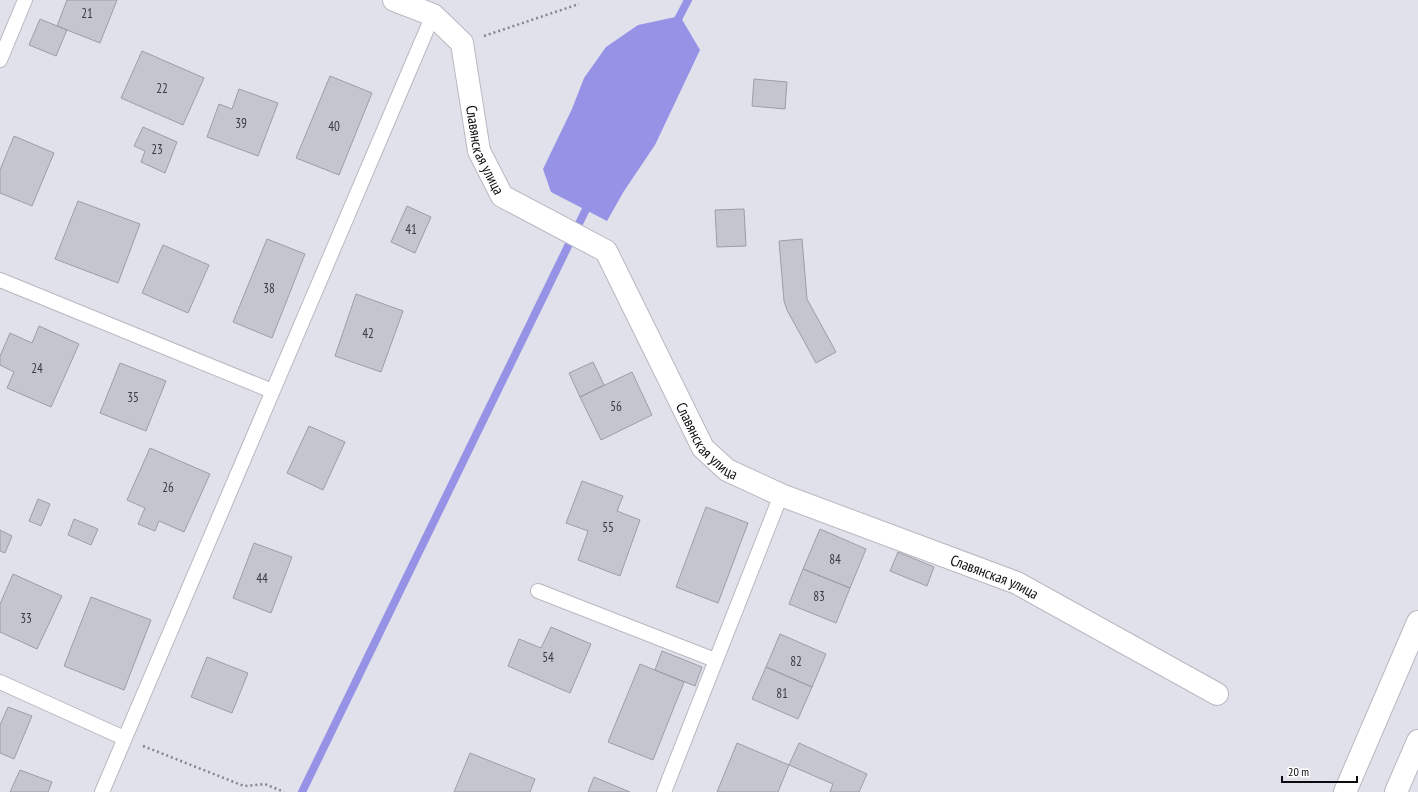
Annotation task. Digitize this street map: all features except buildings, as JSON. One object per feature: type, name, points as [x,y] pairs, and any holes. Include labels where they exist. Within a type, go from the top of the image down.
[{"type":"street","points":[[394,0],[433,16],[462,43]]},
{"type":"street","name":"Славянская улица","points":[[462,43],[479,151],[502,196],[606,251],[703,448],[727,470],[781,495],[1017,582],[1217,694]]},
{"type":"street","points":[[1345,792],[1418,622]]},
{"type":"street","points":[[1396,792],[1418,741]]},
{"type":"lane","points":[[0,60],[25,0]]},
{"type":"lane","points":[[102,792],[433,16]]},
{"type":"lane","points":[[0,280],[272,392]]},
{"type":"lane","points":[[664,792],[714,660],[781,495]]},
{"type":"lane","points":[[538,591],[714,660]]},
{"type":"lane","points":[[0,682],[124,738]]},
{"type":"path","points":[[462,43],[579,4]]},
{"type":"path","points":[[124,738],[244,786],[265,784],[284,792]]},
{"type":"shaded area","points":[[680,16],[700,50],[655,145],[624,191],[607,221],[551,192],[543,169],[572,109],[584,78],[606,47],[638,25]]},
{"type":"waterway","points":[[675,25],[688,0]]},
{"type":"waterway","points":[[302,792],[590,201]]}]
